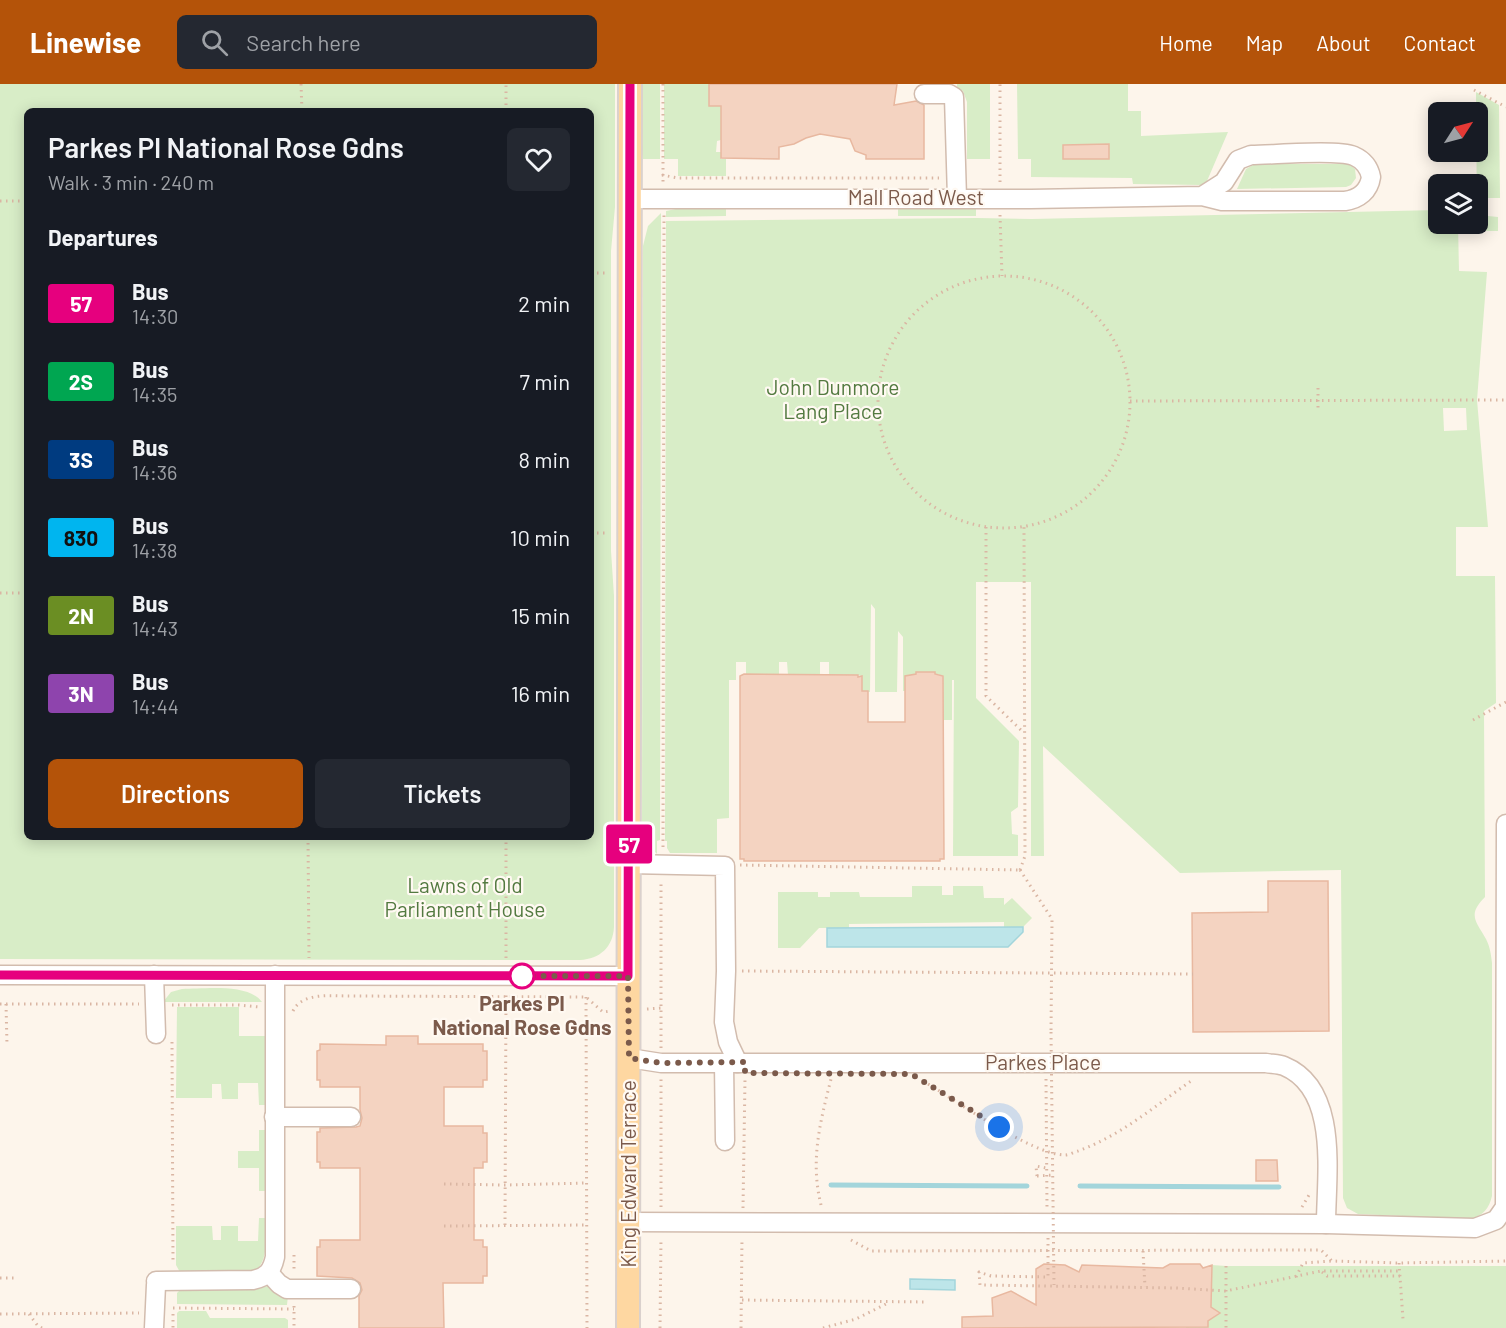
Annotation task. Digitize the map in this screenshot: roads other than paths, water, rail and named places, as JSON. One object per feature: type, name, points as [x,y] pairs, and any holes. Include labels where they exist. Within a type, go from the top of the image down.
[{"type":"main road","name":"King Edward Terrace","points":[[628,1328],[630,84]]},
{"type":"street","points":[[924,94],[949,94],[954,97],[957,198]]},
{"type":"street","name":"Mall Road West","points":[[630,199],[1202,196],[1222,201],[1350,201],[1365,192],[1371,177],[1369,169],[1363,162],[1347,154],[1251,155],[1238,160],[1224,182],[1202,196]]},
{"type":"street","points":[[628,1222],[1326,1224],[1475,1228],[1496,1220],[1505,1207],[1506,824]]},
{"type":"street","points":[[629,864],[725,866],[724,1022],[736,1063],[725,1141]]},
{"type":"street","points":[[0,975],[628,976]]},
{"type":"street","points":[[154,975],[164,1035]]},
{"type":"street","points":[[150,1320],[156,1283],[253,1280],[269,1273],[274,1257],[275,975]]},
{"type":"street","name":"Parkes Place","points":[[629,1058],[661,1063],[1266,1063],[1284,1066],[1305,1080],[1321,1104],[1326,1130],[1326,1224]]},
{"type":"street","points":[[629,1084],[644,1072],[661,1063]]},
{"type":"street","points":[[274,1118],[351,1117]]},
{"type":"street","points":[[269,1273],[287,1289],[351,1289]]},
{"type":"water","points":[[1023,927],[1023,932],[1008,947],[827,947],[827,928]]},
{"type":"water","points":[[910,1279],[955,1280],[955,1290],[910,1289]]},
{"type":"waterway","points":[[831,1185],[1027,1186]]},
{"type":"waterway","points":[[1080,1186],[1279,1187]]},
{"type":"place","name":"Parkes Pl National Rose Gdns","points":[[522,976]]},
{"type":"park label","name":"John Dunmore Lang Place","points":[[833,400]]},
{"type":"park label","name":"Lawns of Old Parliament House","points":[[465,898]]}]
